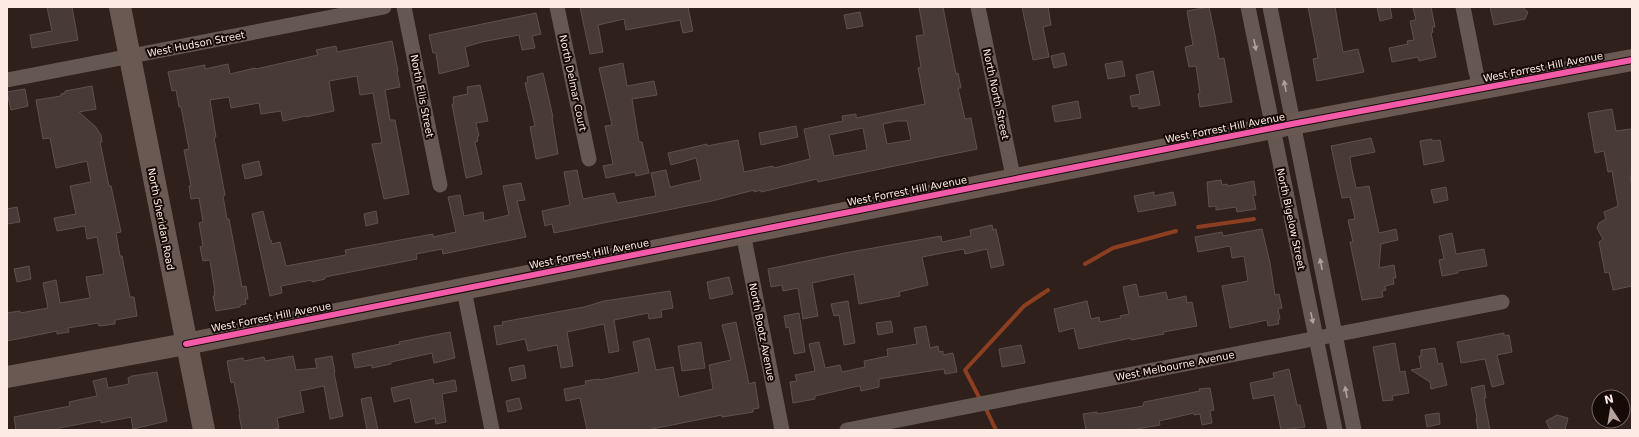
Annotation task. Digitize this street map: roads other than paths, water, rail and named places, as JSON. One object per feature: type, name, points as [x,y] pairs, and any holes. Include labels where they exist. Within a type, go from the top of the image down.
[{"type":"main road","name":"North Sheridan Road","points":[[120,7],[204,430]]},
{"type":"main road","name":"West Forrest Hill Avenue","points":[[7,377],[464,290],[743,233],[1632,60]]},
{"type":"street","name":"West Hudson Street","points":[[7,80],[384,7]]},
{"type":"street","name":"North Ellis Street","points":[[404,7],[440,185]]},
{"type":"street","name":"North Delmar Court","points":[[557,7],[589,159]]},
{"type":"street","name":"North North Street","points":[[978,7],[1014,181]]},
{"type":"street","name":"North Bigelow Street","points":[[1248,7],[1282,127],[1335,334],[1354,430]]},
{"type":"street","name":"North Bigelow Street","points":[[1270,7],[1282,127],[1316,338],[1335,430]]},
{"type":"street","points":[[1463,7],[1476,72],[1482,89]]},
{"type":"street","name":"North Bootz Avenue","points":[[743,233],[782,430]]},
{"type":"street","points":[[464,290],[492,430]]},
{"type":"street","name":"West Melbourne Avenue","points":[[847,430],[1502,302]]},
{"type":"waterway","points":[[1198,227],[1254,219]]},
{"type":"waterway","points":[[1085,264],[1113,248],[1176,231]]},
{"type":"waterway","points":[[981,401],[965,370],[1024,306],[1048,290]]},
{"type":"waterway","points":[[985,407],[996,430]]}]
